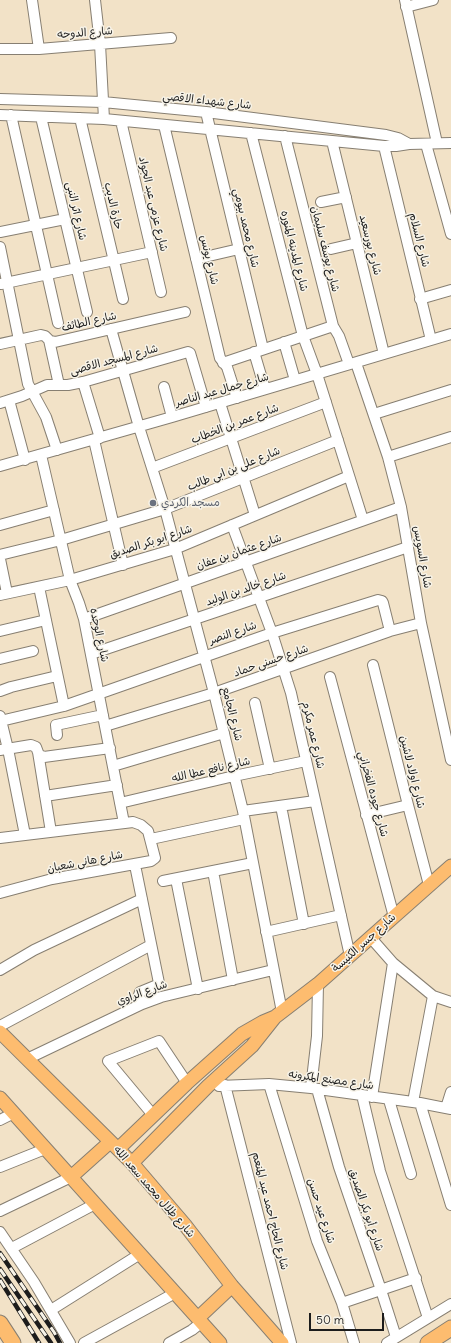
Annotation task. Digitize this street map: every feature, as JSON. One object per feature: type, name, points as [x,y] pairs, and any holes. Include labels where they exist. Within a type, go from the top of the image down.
[{"type":"highway","points":[[0,1323],[13,1343]]},
{"type":"highway","points":[[428,1343],[451,1328]]},
{"type":"main road","name":"شارع جسر الكنيسة","points":[[71,1177],[114,1146],[153,1115],[242,1034],[278,1014],[318,984],[451,866]]},
{"type":"main road","name":"شارع جسر الكنيسة","points":[[132,1163],[208,1086],[252,1046],[278,1014]]},
{"type":"main road","name":"شارع طلال محمد سعد الله","points":[[0,1032],[132,1163],[185,1225],[232,1286],[282,1343]]},
{"type":"main road","points":[[0,1098],[220,1343]]},
{"type":"main road","points":[[200,1320],[232,1286]]},
{"type":"street","points":[[32,0],[39,49]]},
{"type":"street","points":[[95,0],[100,44],[104,119]]},
{"type":"street","points":[[433,0],[406,3],[437,143]]},
{"type":"street","name":"شارع الدوحه","points":[[0,49],[39,49],[171,38]]},
{"type":"street","name":"شارع شهداء الاقصي","points":[[0,99],[103,102],[206,112],[386,135],[398,138],[409,144]]},
{"type":"street","name":"شارع محمد بيومي","points":[[206,112],[239,249],[265,389]]},
{"type":"street","name":"شارع شهداء الاقصي","points":[[0,115],[104,119],[384,146],[451,143]]},
{"type":"street","points":[[11,116],[58,324]]},
{"type":"street","name":"شارع اثر النبى","points":[[41,117],[87,312]]},
{"type":"street","name":"حارة الديب","points":[[80,118],[123,300]]},
{"type":"street","name":"شارع عزمى عبد الجواد","points":[[121,121],[161,292]]},
{"type":"street","name":"شارع يونس","points":[[164,124],[220,358],[228,370],[237,398]]},
{"type":"street","name":"شارع المدينه المنوره","points":[[251,133],[303,336],[317,374],[363,520]]},
{"type":"street","name":"شارع يوسف سليمان","points":[[285,136],[333,326],[352,364]]},
{"type":"street","name":"شارع بورسعيد","points":[[332,141],[384,354]]},
{"type":"street","points":[[426,144],[451,234]]},
{"type":"street","name":"شارع السلام","points":[[384,146],[431,340]]},
{"type":"street","points":[[321,202],[346,197]]},
{"type":"street","points":[[0,232],[65,219]]},
{"type":"street","points":[[331,249],[357,243]]},
{"type":"street","points":[[0,247],[3,284],[28,384],[46,417],[57,450]]},
{"type":"street","points":[[196,259],[239,249]]},
{"type":"street","points":[[3,284],[152,252]]},
{"type":"street","points":[[420,299],[451,290]]},
{"type":"street","name":"شارع الطائف","points":[[0,344],[43,335],[49,340],[55,342],[185,312]]},
{"type":"street","points":[[222,363],[333,326]]},
{"type":"street","name":"شارع الجامع","points":[[111,329],[139,427],[165,509],[224,733],[253,863],[273,970],[278,1014]]},
{"type":"street","name":"شارع جمال عبد الناصر","points":[[0,466],[139,427],[451,334]]},
{"type":"street","points":[[49,340],[59,385]]},
{"type":"street","points":[[284,342],[296,380]]},
{"type":"street","name":"شارع المسجد الاقصى","points":[[4,401],[31,392],[41,386],[68,385],[83,382],[190,352],[206,407]]},
{"type":"street","name":"شارع السويس","points":[[352,364],[374,414],[388,457],[401,507],[421,623],[451,760]]},
{"type":"street","points":[[83,382],[97,439],[113,524],[123,565]]},
{"type":"street","points":[[164,387],[172,417]]},
{"type":"street","points":[[374,414],[451,390]]},
{"type":"street","points":[[4,401],[25,460]]},
{"type":"street","name":"شارع عمر بن الخطاب","points":[[152,468],[326,402]]},
{"type":"street","points":[[220,403],[256,515]]},
{"type":"street","points":[[388,457],[451,437]]},
{"type":"street","name":"شارع على بن ابى طالب","points":[[0,555],[61,540],[165,509],[338,440]]},
{"type":"street","name":"شارع الوحده","points":[[41,455],[70,580],[80,603],[84,619],[124,823]]},
{"type":"street","name":"شارع ابو بكر الصديق","points":[[4,594],[70,580],[175,549],[349,476]]},
{"type":"street","name":"شارع عثمان بن عفان","points":[[84,619],[401,507]]},
{"type":"street","points":[[0,525],[54,510]]},
{"type":"street","name":"شارع عمر مكرم","points":[[232,525],[272,633],[291,693],[350,956]]},
{"type":"street","name":"شارع خالد بن الوليد","points":[[91,654],[408,547]]},
{"type":"street","points":[[0,560],[4,594]]},
{"type":"street","points":[[38,587],[64,706]]},
{"type":"street","name":"شارع النصر","points":[[1,718],[64,706],[272,633],[380,600],[383,603],[390,631]]},
{"type":"street","points":[[0,630],[46,620]]},
{"type":"street","name":"شارع حسنى حماد","points":[[105,726],[214,694],[390,631],[421,623]]},
{"type":"street","points":[[0,659],[33,651]]},
{"type":"street","name":"شارع اولاد لاشين","points":[[373,665],[408,805],[430,885]]},
{"type":"street","points":[[0,691],[57,676]]},
{"type":"street","name":"شارع جوده الفخراني","points":[[330,677],[394,917]]},
{"type":"street","points":[[255,703],[270,769]]},
{"type":"street","points":[[57,735],[56,725],[103,715]]},
{"type":"street","points":[[1,718],[4,750],[25,835]]},
{"type":"street","points":[[113,766],[224,733]]},
{"type":"street","points":[[4,750],[31,745],[36,747],[41,756],[44,757],[110,748]]},
{"type":"street","points":[[38,752],[51,832]]},
{"type":"street","name":"شارع نافع عطا الله","points":[[120,803],[234,776],[306,761]]},
{"type":"street","points":[[45,796],[117,785]]},
{"type":"street","points":[[0,838],[133,822],[148,830],[151,839],[243,815],[315,800]]},
{"type":"street","points":[[366,815],[408,805]]},
{"type":"street","points":[[281,806],[304,924]]},
{"type":"street","name":"شارع هانى شعبان","points":[[0,893],[52,879],[151,861],[154,859],[151,839]]},
{"type":"street","points":[[163,881],[253,863]]},
{"type":"street","points":[[135,865],[159,983],[140,992],[139,995],[142,1004]]},
{"type":"street","points":[[213,871],[233,980]]},
{"type":"street","points":[[176,879],[198,988]]},
{"type":"street","points":[[0,970],[34,950],[142,899]]},
{"type":"street","points":[[266,932],[341,915]]},
{"type":"street","points":[[371,938],[393,963],[432,996],[451,1002]]},
{"type":"street","points":[[0,1026],[151,945]]},
{"type":"street","points":[[393,963],[367,1096],[380,1171],[428,1318]]},
{"type":"street","name":"شارع الراوي","points":[[27,1059],[142,1004],[161,997],[273,970]]},
{"type":"street","points":[[314,1088],[318,984]]},
{"type":"street","points":[[432,996],[417,1103],[451,1205]]},
{"type":"street","points":[[153,1115],[108,1062],[158,1041],[187,1083]]},
{"type":"street","name":"شارع مصنع المكرونه","points":[[208,1086],[269,1084],[314,1088],[449,1108]]},
{"type":"street","name":"شارع عيد حسن","points":[[269,1084],[317,1241],[342,1303],[354,1343]]},
{"type":"street","name":"شارع الحاج احمد عبد المنعم","points":[[225,1086],[291,1343]]},
{"type":"street","name":"شارع أبو بكر الصديق","points":[[314,1088],[396,1337]]},
{"type":"street","points":[[449,1108],[451,1092]]},
{"type":"street","points":[[389,1100],[411,1174]]},
{"type":"street","points":[[0,1120],[14,1114]]},
{"type":"street","points":[[0,1167],[45,1149]]},
{"type":"street","points":[[0,1212],[71,1177]]},
{"type":"street","points":[[12,1248],[95,1204]]},
{"type":"street","points":[[0,1232],[12,1248],[70,1343]]},
{"type":"street","points":[[51,1310],[140,1254]]},
{"type":"street","points":[[342,1303],[416,1278]]},
{"type":"street","points":[[84,1343],[175,1292]]},
{"type":"street","points":[[387,1343],[451,1304]]},
{"type":"street","points":[[169,1343],[192,1330],[200,1320]]},
{"type":"railway","points":[[0,1253],[60,1343]]},
{"type":"railway","points":[[0,1269],[51,1343]]},
{"type":"railway","points":[[0,1280],[39,1343]]},
{"type":"place","name":"مسجد الكردي","points":[[153,503]]}]
